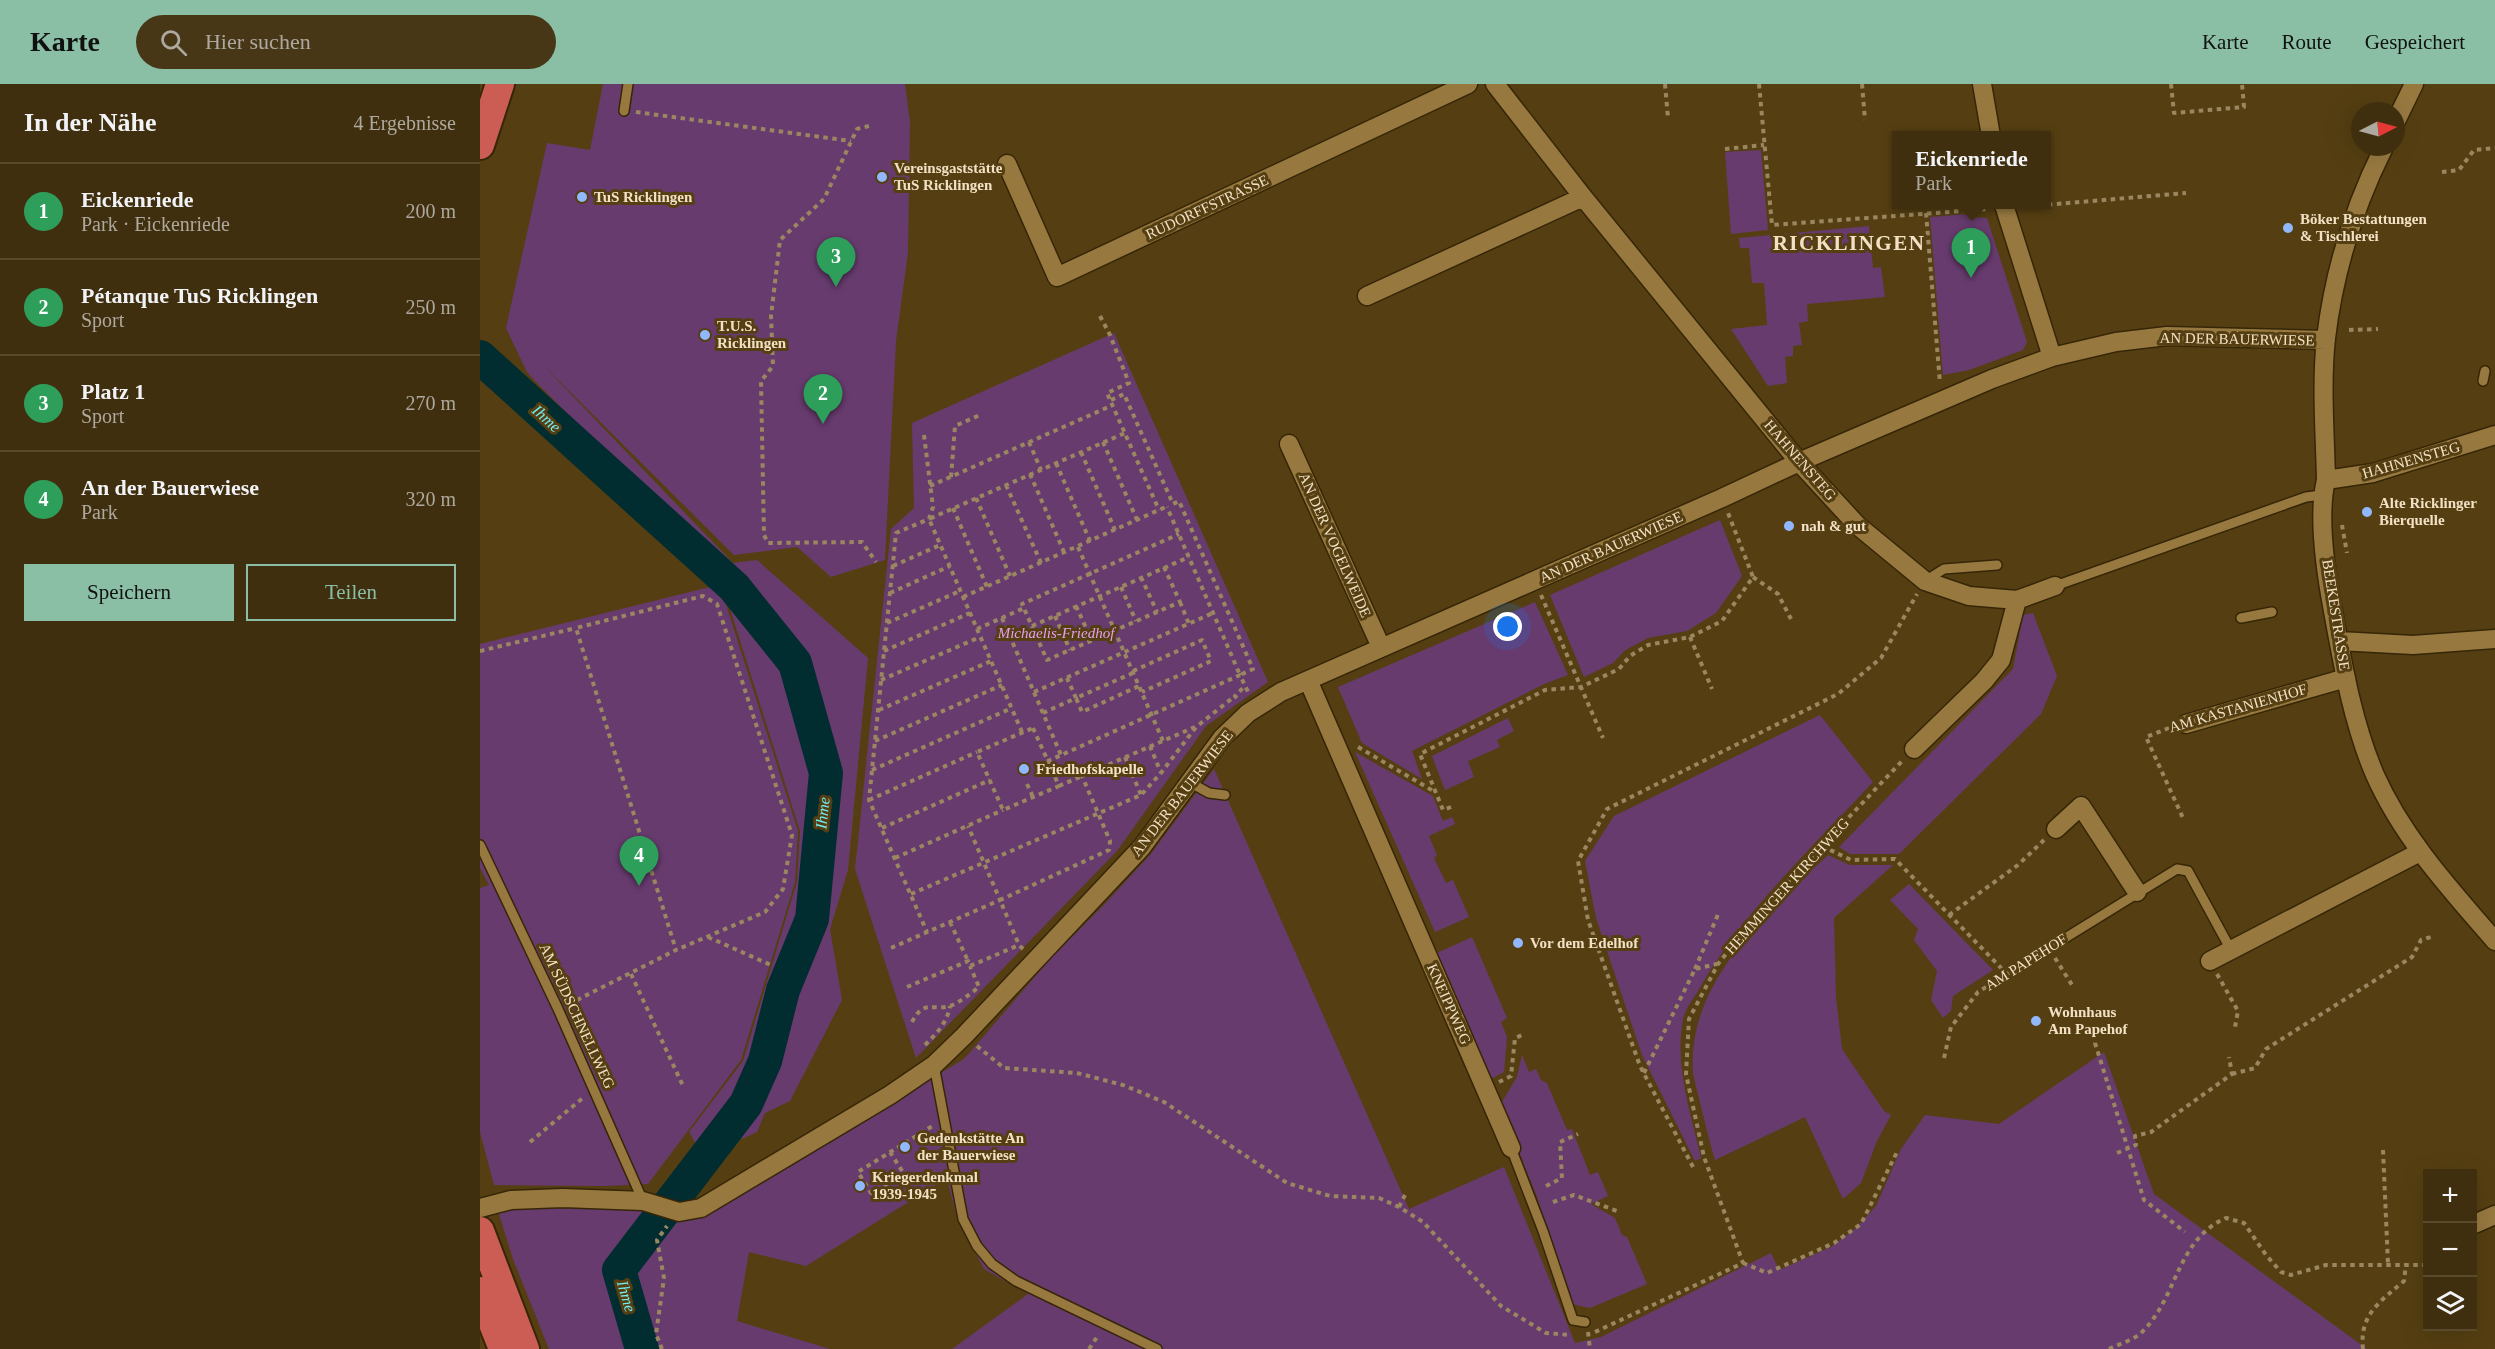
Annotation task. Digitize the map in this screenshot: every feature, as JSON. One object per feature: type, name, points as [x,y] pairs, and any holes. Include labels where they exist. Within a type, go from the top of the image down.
[{"type":"highway","points":[[480,146],[500,84]]},
{"type":"highway","points":[[480,1231],[486,1278],[503,1349]]},
{"type":"highway","points":[[486,1278],[525,1349]]},
{"type":"street","name":"RUDORFFSTRASSE","points":[[1006,164],[1057,277],[1468,84]]},
{"type":"street","name":"HAHNENSTEG","points":[[1495,84],[1799,462],[1857,525],[1925,581],[1969,596],[2017,600],[2055,586]]},
{"type":"street","points":[[1982,84],[1990,131]]},
{"type":"street","points":[[2405,102],[2414,84]]},
{"type":"street","name":"BEEKESTRASSE","points":[[2380,156],[2364,187],[2339,268],[2326,340],[2324,487],[2326,573],[2346,678],[2364,748],[2376,777],[2420,852],[2495,941]]},
{"type":"street","points":[[1367,296],[1583,196]]},
{"type":"street","points":[[2005,209],[2052,357]]},
{"type":"street","name":"AN DER BAUERWIESE","points":[[480,1208],[511,1200],[646,1202],[679,1212],[701,1208],[890,1095],[934,1065],[964,1036],[1142,847],[1222,738],[1248,712],[1281,692],[1799,462],[1992,379],[2052,357],[2116,342],[2167,336],[2326,340]]},
{"type":"street","name":"HAHNENSTEG","points":[[2324,487],[2495,435]]},
{"type":"street","name":"AN DER VOGELWEIDE","points":[[1289,444],[1381,647]]},
{"type":"street","points":[[1914,749],[1984,681],[2001,660],[2017,600]]},
{"type":"street","points":[[2338,641],[2413,645],[2495,639]]},
{"type":"street","name":"AM KASTANIENHOF","points":[[2186,724],[2346,678]]},
{"type":"street","name":"KNEIPPWEG","points":[[1308,680],[1511,1148]]},
{"type":"street","points":[[2056,829],[2081,806],[2138,892]]},
{"type":"street","points":[[2210,961],[2420,852]]},
{"type":"street","points":[[2477,1223],[2495,1215]]},
{"type":"lane","points":[[624,111],[627,84]]},
{"type":"lane","points":[[2483,381],[2485,371]]},
{"type":"lane","name":"HAHNENSTEG","points":[[2055,586],[2306,497],[2324,487]]},
{"type":"lane","points":[[1925,581],[1944,570],[1997,565]]},
{"type":"lane","points":[[2241,618],[2272,612]]},
{"type":"lane","points":[[1189,782],[1209,793],[1225,795]]},
{"type":"lane","name":"AM SÜDSCHNELLWEG","points":[[480,845],[646,1202]]},
{"type":"lane","name":"AM PAPEHOF","points":[[2049,948],[2177,869],[2188,871],[2231,950]]},
{"type":"lane","points":[[934,1065],[963,1219],[977,1246],[992,1264],[1016,1281],[1157,1349]]},
{"type":"lane","name":"KNEIPPWEG","points":[[1511,1148],[1543,1231],[1573,1320],[1585,1322]]},
{"type":"path","points":[[1665,84],[1668,118]]},
{"type":"path","points":[[1759,84],[1772,225],[1971,209]]},
{"type":"path","points":[[1862,84],[1865,120]]},
{"type":"path","points":[[2171,84],[2174,113],[2244,106],[2242,84]]},
{"type":"path","points":[[624,111],[851,141]]},
{"type":"path","points":[[869,126],[857,129],[824,199],[780,240],[771,316],[773,366],[761,381],[764,535],[768,543],[862,542],[876,562]]},
{"type":"path","points":[[1725,149],[1764,145]]},
{"type":"path","points":[[2442,172],[2459,170],[2474,150],[2495,148]]},
{"type":"path","points":[[2051,203],[2186,193]]},
{"type":"path","points":[[1926,213],[1942,401]]},
{"type":"path","points":[[1100,316],[1110,334],[1129,383],[1107,393],[1160,510]]},
{"type":"path","points":[[2349,330],[2378,329]]},
{"type":"path","points":[[1111,400],[1124,394],[1173,504]]},
{"type":"path","points":[[930,486],[1113,405]]},
{"type":"path","points":[[951,477],[955,426],[980,415]]},
{"type":"path","points":[[927,932],[869,800],[896,533],[1125,433]]},
{"type":"path","points":[[924,435],[933,507],[929,519],[1022,732]]},
{"type":"path","points":[[1029,442],[1041,470]]},
{"type":"path","points":[[1103,442],[1137,520]]},
{"type":"path","points":[[1081,452],[1115,530]]},
{"type":"path","points":[[1056,463],[1090,541]]},
{"type":"path","points":[[1030,474],[1064,552]]},
{"type":"path","points":[[1006,485],[1041,563]]},
{"type":"path","points":[[976,498],[1010,576]]},
{"type":"path","points":[[1722,498],[1753,577],[1778,594],[1791,620]]},
{"type":"path","points":[[963,597],[1179,501],[1253,669],[1039,765]]},
{"type":"path","points":[[1167,507],[1250,695]]},
{"type":"path","points":[[953,508],[987,587]]},
{"type":"path","points":[[1179,534],[1022,604],[1047,660],[1180,602]]},
{"type":"path","points":[[893,566],[940,545]]},
{"type":"path","points":[[1078,546],[1163,741]]},
{"type":"path","points":[[1032,626],[1188,557]]},
{"type":"path","points":[[890,593],[950,566]]},
{"type":"path","points":[[1164,567],[1189,624]]},
{"type":"path","points":[[1142,577],[1157,612]]},
{"type":"path","points":[[1450,807],[1443,810],[1420,754],[1545,690],[1581,687],[1619,669],[1630,656],[1648,645],[1690,637],[1722,621],[1753,577]]},
{"type":"path","points":[[1535,580],[1603,738]]},
{"type":"path","points":[[1693,1167],[1640,1066],[1588,920],[1578,861],[1607,809],[1838,694],[1881,658],[1925,581]]},
{"type":"path","points":[[1121,586],[1136,621]]},
{"type":"path","points":[[887,623],[960,591]]},
{"type":"path","points":[[480,651],[703,596],[717,604],[792,835],[783,890],[765,912],[676,950],[558,1009]]},
{"type":"path","points":[[1076,606],[1092,641]]},
{"type":"path","points":[[977,629],[1024,608]]},
{"type":"path","points":[[884,651],[970,613]]},
{"type":"path","points":[[1034,692],[1214,613]]},
{"type":"path","points":[[1055,616],[1070,650]]},
{"type":"path","points":[[1002,618],[1061,755]]},
{"type":"path","points":[[576,628],[676,950]]},
{"type":"path","points":[[881,680],[980,637]]},
{"type":"path","points":[[1690,637],[1712,689]]},
{"type":"path","points":[[1043,713],[1202,640],[1211,661],[1142,692]]},
{"type":"path","points":[[878,710],[991,661]]},
{"type":"path","points":[[1066,678],[1082,712],[1139,686]]},
{"type":"path","points":[[875,741],[1002,685]]},
{"type":"path","points":[[911,894],[1141,795],[1196,727],[1245,686]]},
{"type":"path","points":[[1235,696],[1240,702]]},
{"type":"path","points":[[872,770],[1012,708]]},
{"type":"path","name":"AM KASTANIENHOF","points":[[2183,818],[2146,737],[2167,727],[2174,729],[2186,724]]},
{"type":"path","points":[[895,858],[1196,727]]},
{"type":"path","points":[[869,800],[1033,728],[1059,786]]},
{"type":"path","points":[[1150,746],[1161,773]]},
{"type":"path","points":[[1358,747],[1436,793]]},
{"type":"path","name":"HEMMINGER KIRCHWEG","points":[[1743,1263],[1704,1157],[1686,1074],[1689,1019],[1718,964],[1764,907],[1914,749]]},
{"type":"path","points":[[977,752],[1003,810]]},
{"type":"path","points":[[1125,757],[1141,795]]},
{"type":"path","points":[[891,948],[1109,850],[1110,841],[1082,776]]},
{"type":"path","points":[[882,828],[990,780]]},
{"type":"path","points":[[1028,784],[1033,797]]},
{"type":"path","points":[[968,826],[1021,946],[970,966]]},
{"type":"path","points":[[1949,915],[2018,865],[2056,829]]},
{"type":"path","points":[[1822,846],[1851,860],[1895,859],[2007,974]]},
{"type":"path","points":[[1644,1073],[1695,969],[1719,912]]},
{"type":"path","points":[[912,1022],[917,1012],[929,1006],[950,1006],[979,987],[950,922]]},
{"type":"path","points":[[2117,1153],[2136,1145],[2135,1136],[2151,1132],[2232,1074],[2255,1068],[2266,1049],[2412,957],[2421,940],[2434,936]]},
{"type":"path","points":[[707,937],[773,966]]},
{"type":"path","points":[[2049,948],[2072,985]]},
{"type":"path","name":"AM PAPEHOF","points":[[1944,1058],[1951,1027],[1978,992],[2049,948]]},
{"type":"path","points":[[907,987],[968,960]]},
{"type":"path","points":[[2210,961],[2238,1011],[2235,1027]]},
{"type":"path","points":[[1695,969],[1718,964]]},
{"type":"path","points":[[631,974],[683,1086]]},
{"type":"path","points":[[925,1045],[948,1017],[950,1006]]},
{"type":"path","points":[[2098,1025],[2095,1043],[2144,1200],[2185,1232]]},
{"type":"path","points":[[1502,1081],[1511,1076],[1515,1038],[1522,1035]]},
{"type":"path","points":[[964,1036],[1004,1068],[1077,1073],[1123,1085],[1164,1102],[1287,1183],[1330,1196],[1378,1198],[1399,1207],[1423,1222],[1501,1306],[1545,1333],[1589,1335],[1743,1263],[1767,1273],[1834,1243],[1861,1224],[1897,1152]]},
{"type":"path","points":[[1640,1066],[1652,1055]]},
{"type":"path","points":[[2229,1057],[2232,1074]]},
{"type":"path","points":[[530,1142],[594,1089]]},
{"type":"path","points":[[915,1174],[904,1174],[871,1193],[858,1172],[944,1118]]},
{"type":"path","points":[[1546,1186],[1562,1178],[1560,1142],[1578,1134]]},
{"type":"path","points":[[2384,1150],[2388,1264]]},
{"type":"path","points":[[891,1152],[904,1174]]},
{"type":"path","points":[[1399,1207],[1405,1195]]},
{"type":"path","points":[[1553,1202],[1574,1195],[1617,1211]]},
{"type":"path","points":[[662,1349],[656,1334],[664,1278],[657,1240],[679,1212]]},
{"type":"path","points":[[2109,1349],[2141,1334],[2162,1307],[2189,1248],[2210,1225],[2226,1218],[2244,1223],[2281,1272],[2291,1275],[2326,1265],[2423,1265]]},
{"type":"path","points":[[2363,1349],[2363,1335],[2372,1308],[2404,1281],[2406,1264]]},
{"type":"green space","name":"T.U.S. Ricklingen","points":[[603,84],[905,84],[910,122],[908,252],[896,341],[885,560],[831,577],[797,547],[734,555],[541,363],[733,563],[757,560],[868,658],[848,870],[830,929],[842,1000],[790,1101],[765,1113],[757,1132],[721,1144],[751,1105],[769,1062],[787,994],[817,919],[831,773],[799,660],[725,572],[533,379],[527,372],[506,328],[547,143],[590,150]]},
{"type":"green space","points":[[1761,150],[1768,230],[1731,234],[1725,152]]},
{"type":"green space","points":[[1966,214],[1968,217],[1987,218],[2027,342],[2023,350],[1969,370],[1943,375],[1930,217]]},
{"type":"green space","points":[[1869,226],[1873,268],[1881,267],[1885,297],[1807,304],[1808,321],[1799,323],[1802,345],[1793,346],[1793,356],[1785,357],[1787,383],[1768,386],[1731,329],[1767,325],[1764,283],[1752,283],[1749,248],[1740,248],[1739,238]]},
{"type":"green space","name":"Michaelis-Friedhof","points":[[1114,333],[1268,682],[1206,726],[1117,851],[916,1058],[855,869],[891,529],[914,508],[912,423]]},
{"type":"green space","points":[[1720,520],[1742,576],[1716,613],[1687,631],[1648,638],[1624,651],[1613,663],[1584,677],[1550,595]]},
{"type":"green space","points":[[721,578],[791,666],[822,775],[808,920],[779,990],[762,1060],[743,1103],[702,1154],[689,1132],[743,1061],[797,882],[800,831],[726,596],[712,585]]},
{"type":"green space","points":[[710,587],[724,598],[798,831],[795,882],[741,1060],[648,1184],[494,1185],[480,1132],[480,888],[489,885],[480,868],[480,644]]},
{"type":"green space","points":[[1535,602],[1568,675],[1544,684],[1412,751],[1422,779],[1362,743],[1338,687]]},
{"type":"green space","points":[[2033,613],[2057,676],[2041,714],[1899,854],[1850,854],[1839,847],[2013,669],[2023,615]]},
{"type":"green space","points":[[1820,715],[1873,782],[1802,856],[1735,934],[1685,1012],[1681,1037],[1682,1072],[1701,1158],[1695,1161],[1642,1055],[1596,918],[1585,861],[1614,816]]},
{"type":"green space","points":[[1508,718],[1514,731],[1497,740],[1500,747],[1468,761],[1474,777],[1445,790],[1432,756]]},
{"type":"green space","points":[[1355,752],[1433,796],[1443,821],[1452,817],[1455,824],[1429,836],[1437,855],[1434,858],[1446,883],[1453,880],[1469,917],[1435,932]]},
{"type":"green space","points":[[1214,769],[1409,1209],[1504,1167],[1575,1343],[1601,1337],[1771,1253],[1779,1270],[1831,1247],[1856,1228],[1876,1206],[1901,1149],[1925,1115],[1999,1124],[2104,1052],[2154,1194],[2367,1349],[952,1349],[1028,1294],[984,1269],[957,1219],[947,1178],[806,1266],[749,1252],[737,1321],[830,1349],[549,1349],[513,1259],[498,1211],[564,1207],[644,1210],[683,1221],[702,1217],[964,1059],[1053,956],[1150,855]]},
{"type":"green space","points":[[1828,855],[1850,865],[1893,865],[1834,918],[1836,997],[1842,1049],[1884,1111],[1891,1115],[1877,1141],[1861,1183],[1843,1199],[1805,1117],[1715,1160],[1693,1072],[1695,1039],[1703,1008],[1717,979],[1757,925]]},
{"type":"green space","points":[[1909,884],[1993,970],[1953,996],[1951,1011],[1943,1018],[1931,1000],[1937,971],[1914,940],[1918,929],[1890,900]]},
{"type":"green space","points":[[1472,937],[1507,1018],[1501,1022],[1507,1037],[1504,1072],[1491,1079],[1437,953]]},
{"type":"green space","points":[[1522,1055],[1529,1072],[1536,1069],[1541,1080],[1547,1083],[1567,1130],[1572,1129],[1590,1175],[1598,1172],[1608,1196],[1591,1204],[1615,1218],[1622,1235],[1627,1237],[1647,1284],[1590,1308],[1572,1304],[1537,1197],[1500,1105],[1517,1077]]},
{"type":"waterway","name":"Ihme","points":[[480,357],[734,587],[795,663],[826,773],[812,919],[783,990],[765,1061],[746,1104],[619,1270],[642,1349]]},
{"type":"place","name":"Vereinsgaststätte TuS Ricklingen","points":[[882,177]]},
{"type":"place","name":"TuS Ricklingen","points":[[582,197]]},
{"type":"place","name":"Böker Bestattungen & Tischlerei","points":[[2288,228]]},
{"type":"place","name":"Eickenriede","points":[[1971,278]]},
{"type":"place","name":"Platz 1","points":[[836,287]]},
{"type":"place","name":"T.U.S. Ricklingen","points":[[705,335]]},
{"type":"place","name":"Pétanque TuS Ricklingen","points":[[823,424]]},
{"type":"place","name":"Alte Ricklinger Bierquelle","points":[[2367,512]]},
{"type":"place","name":"nah & gut","points":[[1789,526]]},
{"type":"place","name":"Friedhofskapelle","points":[[1024,769]]},
{"type":"place","name":"An der Bauerwiese","points":[[639,886]]},
{"type":"place","name":"Vor dem Edelhof","points":[[1518,943]]},
{"type":"place","name":"Wohnhaus Am Papehof","points":[[2036,1021]]},
{"type":"place","name":"Gedenkstätte An der Bauerwiese","points":[[905,1147]]},
{"type":"place","name":"Kriegerdenkmal 1939-1945","points":[[860,1186]]},
{"type":"district","name":"RICKLINGEN","points":[[1849,243]]}]
